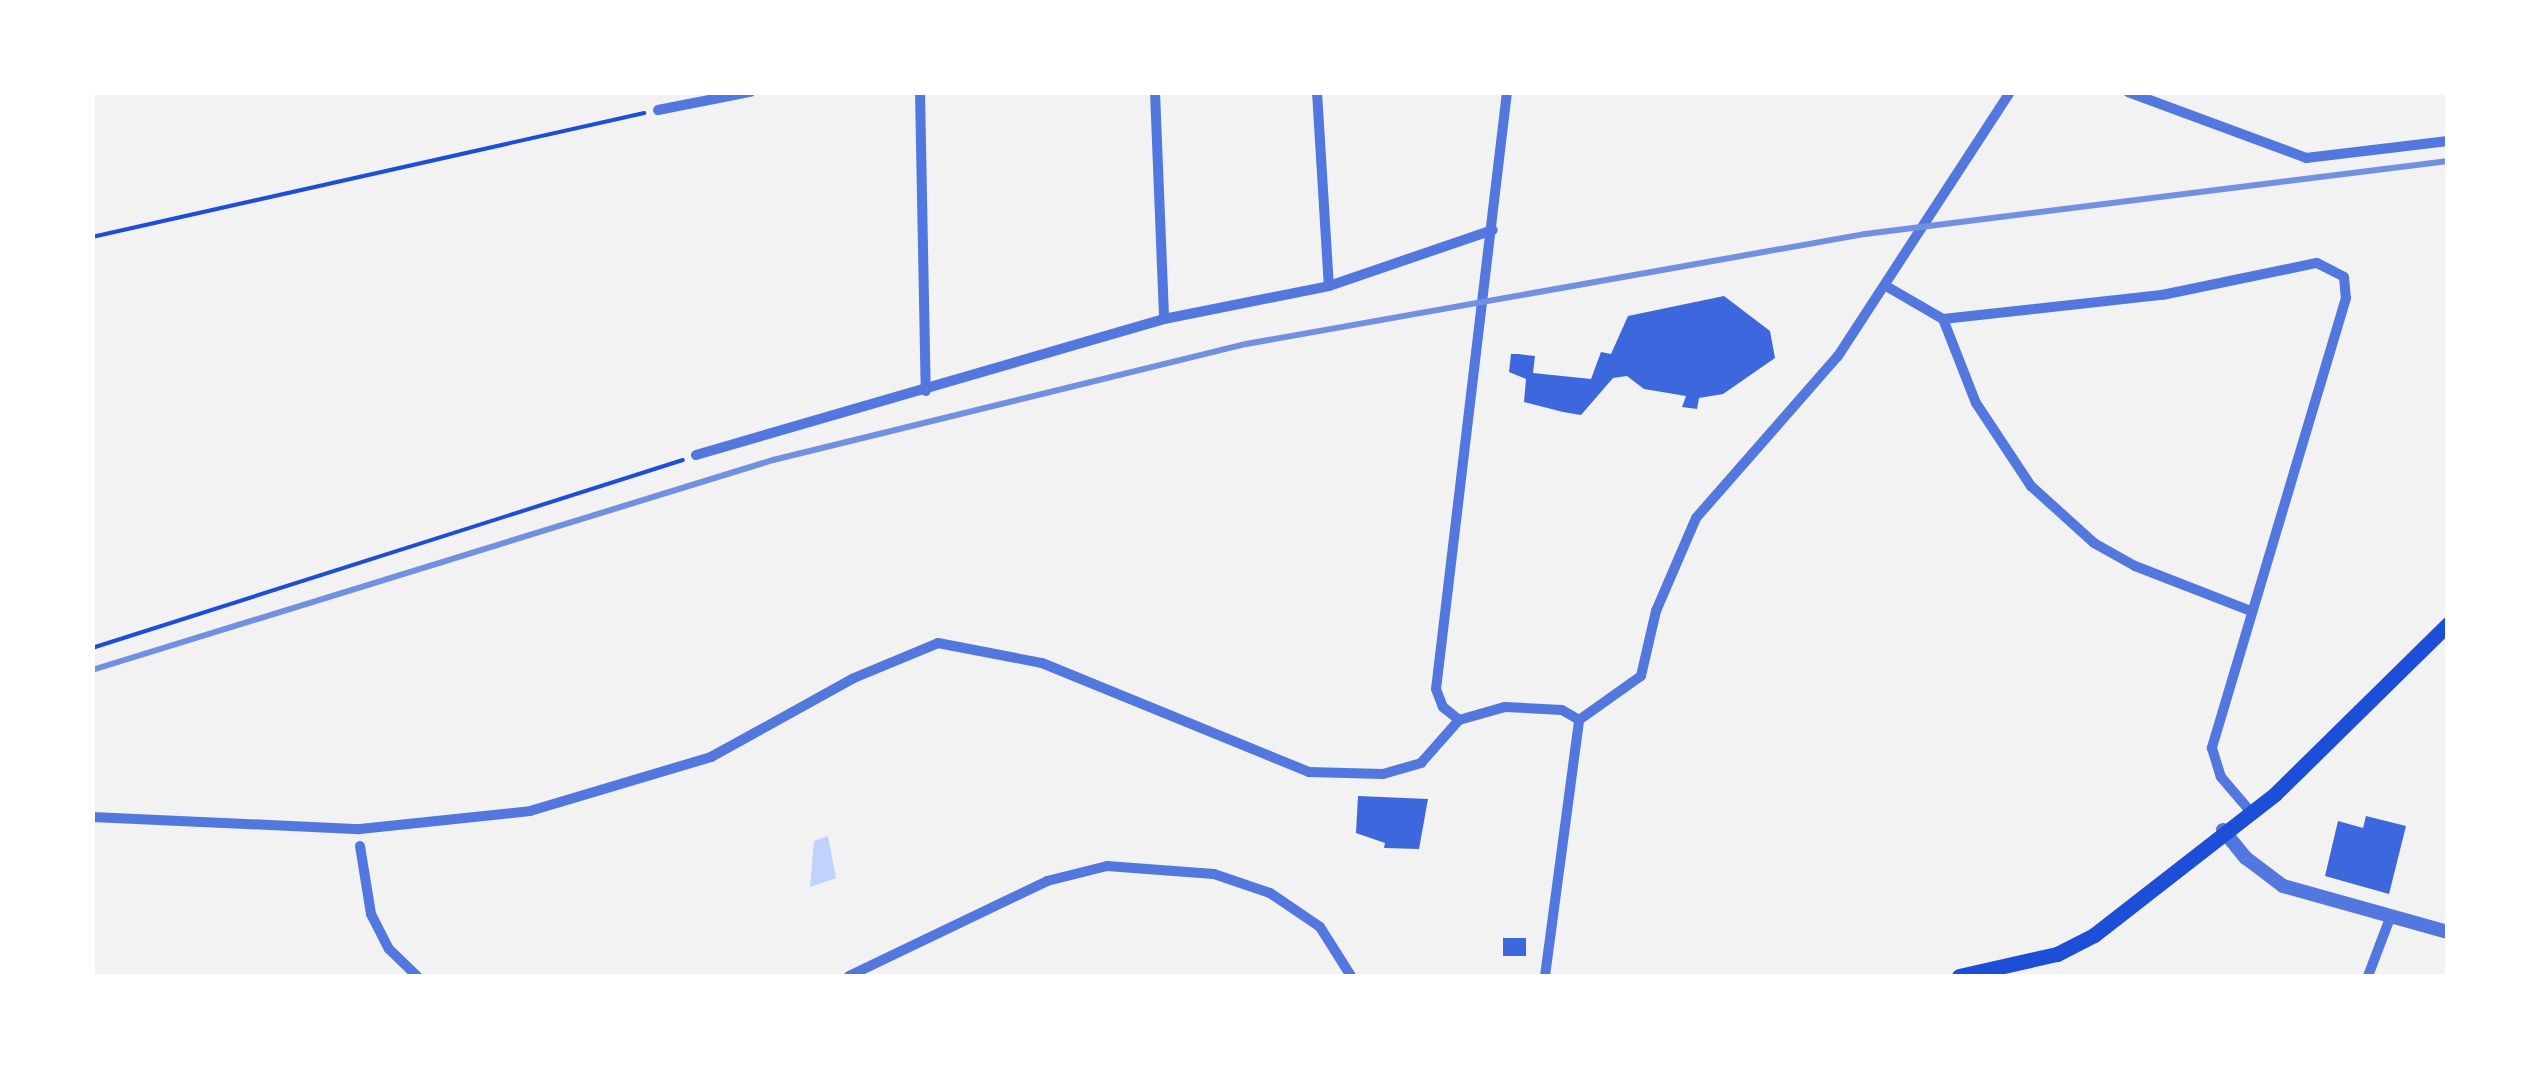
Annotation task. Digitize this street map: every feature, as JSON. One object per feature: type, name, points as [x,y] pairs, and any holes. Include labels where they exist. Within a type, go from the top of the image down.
[{"type":"main road","points":[[1959,976],[2077,945],[2252,812],[2316,757],[2448,624]]},
{"type":"street","points":[[658,110],[750,92]]},
{"type":"street","points":[[920,92],[926,391]]},
{"type":"street","points":[[1156,92],[1164,318]]},
{"type":"street","points":[[1317,92],[1330,286]]},
{"type":"street","points":[[1459,720],[1443,707],[1434,660],[1484,322],[1507,92]]},
{"type":"street","points":[[1545,976],[1579,720],[1642,676],[1662,596],[1696,518],[1810,391],[1886,286],[2010,92]]},
{"type":"street","points":[[2128,92],[2306,158],[2448,141]]},
{"type":"street","points":[[696,455],[926,391],[1164,318],[1330,286],[1493,230]]},
{"type":"street","points":[[1886,286],[1943,318],[2162,295],[2317,263],[2335,268],[2346,298],[2212,748],[2221,777],[2252,812]]},
{"type":"street","points":[[1943,318],[1976,403],[2031,486],[2094,542],[2134,566],[2251,611]]},
{"type":"street","points":[[92,817],[360,829],[530,811],[711,757],[854,678],[938,643],[1042,663],[1309,772],[1382,774],[1421,763],[1459,720],[1505,707],[1562,710],[1579,720]]},
{"type":"street","points":[[2224,830],[2246,858],[2283,886],[2448,932]]},
{"type":"street","points":[[360,846],[370,914],[389,949],[416,976]]},
{"type":"street","points":[[850,976],[1047,881],[1107,866],[1214,874],[1270,893],[1320,928],[1350,976]]},
{"type":"street","points":[[2368,976],[2390,918]]},
{"type":"path","points":[[92,237],[658,110]]},
{"type":"path","points":[[92,648],[670,465]]},
{"type":"water","points":[[828,836],[836,878],[810,887],[814,841]]},
{"type":"building","points":[[1724,296],[1770,331],[1775,358],[1723,394],[1699,398],[1697,409],[1682,407],[1686,396],[1644,389],[1627,376],[1613,378],[1581,415],[1563,412],[1524,402],[1526,379],[1509,372],[1511,354],[1518,354],[1535,356],[1533,373],[1591,379],[1601,352],[1611,354],[1628,316]]},
{"type":"building","points":[[1358,796],[1428,799],[1419,849],[1384,848],[1385,843],[1356,833]]},
{"type":"building","points":[[2366,816],[2406,826],[2389,894],[2325,876],[2338,821],[2363,828]]},
{"type":"building","points":[[1503,938],[1526,938],[1526,956],[1503,956]]},
{"type":"railway","points":[[92,670],[773,460],[1246,344],[1865,234],[2448,161]]}]
